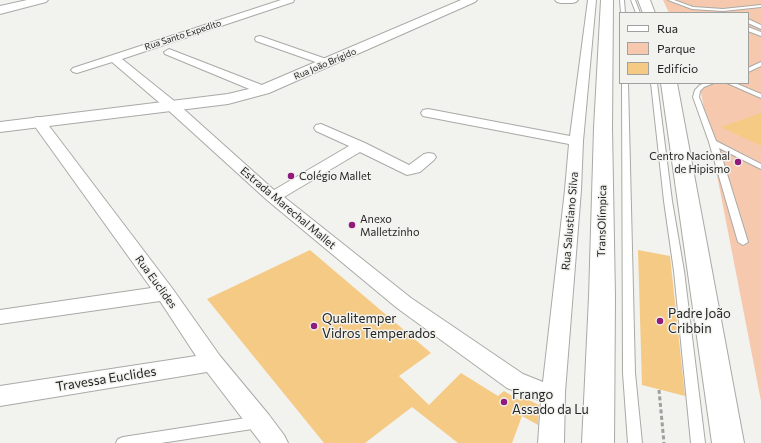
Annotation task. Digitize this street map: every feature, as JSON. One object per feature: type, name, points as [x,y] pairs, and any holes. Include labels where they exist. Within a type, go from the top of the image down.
[{"type":"main road","points":[[0,10],[18,3],[42,0]]},
{"type":"main road","name":"Rua João Brígido","points":[[173,107],[228,99],[263,90],[471,0]]},
{"type":"main road","points":[[561,0],[572,0]]},
{"type":"main road","points":[[644,0],[649,12]]},
{"type":"main road","points":[[597,1],[596,6],[599,30],[598,103],[603,128]]},
{"type":"main road","name":"TransOlímpica","points":[[597,1],[615,19],[603,128],[602,297],[598,443]]},
{"type":"main road","points":[[669,84],[728,443]]},
{"type":"main road","points":[[0,127],[38,121],[173,107]]},
{"type":"street","name":"Rua Santo Expedito","points":[[76,70],[290,0]]},
{"type":"street","name":"Rua Salustiano Silva","points":[[551,443],[553,392],[572,198],[576,141],[597,1]]},
{"type":"street","points":[[260,39],[328,63]]},
{"type":"street","points":[[169,52],[263,90]]},
{"type":"street","name":"Estrada Marechal Mallet","points":[[114,58],[173,107],[273,197],[404,304],[515,380],[530,388],[543,392],[553,392]]},
{"type":"street","points":[[428,113],[576,141]]},
{"type":"street","name":"Rua Euclides","points":[[38,121],[165,294],[212,362],[275,443]]},
{"type":"street","points":[[321,128],[407,170],[415,169],[429,157]]},
{"type":"street","points":[[273,197],[360,146]]},
{"type":"street","points":[[0,317],[165,294]]},
{"type":"street","name":"Travessa Euclides","points":[[0,396],[212,362]]},
{"type":"lane","name":"TransOlímpica","points":[[615,19],[622,0]]},
{"type":"lane","points":[[633,0],[638,12]]},
{"type":"lane","points":[[670,0],[692,8],[706,9],[723,10],[761,6]]},
{"type":"lane","points":[[706,9],[712,12]]},
{"type":"lane","points":[[723,10],[728,12]]},
{"type":"lane","points":[[749,21],[761,27]]},
{"type":"lane","points":[[749,28],[761,34]]},
{"type":"lane","points":[[749,70],[761,64]]},
{"type":"lane","points":[[749,70],[759,73]]},
{"type":"lane","points":[[625,84],[629,373],[635,443]]},
{"type":"lane","points":[[654,84],[668,201],[679,272],[698,443]]},
{"type":"lane","points":[[708,84],[702,86],[697,91],[696,97],[713,142],[743,242]]},
{"type":"lane","points":[[732,84],[761,96]]},
{"type":"lane","points":[[713,142],[761,168]]},
{"type":"lane","points":[[123,443],[260,422]]},
{"type":"path","points":[[659,390],[664,443]]},
{"type":"green space","name":"Centro Nacional de Hipismo","points":[[663,0],[761,0],[761,401],[699,84],[749,84],[749,12],[669,12]]},
{"type":"building","points":[[761,113],[761,146],[721,127]]},
{"type":"building","name":"Qualitemper Vidros Temperados","points":[[310,250],[431,353],[399,376],[429,405],[461,373],[498,396],[504,391],[519,400],[521,396],[539,405],[538,425],[522,416],[512,443],[458,443],[412,407],[365,443],[324,443],[207,299]]},
{"type":"building","name":"Padre João Cribbin","points":[[638,250],[670,256],[685,396],[642,385]]},
{"type":"place","name":"Centro Nacional de Hipismo","points":[[738,162]]},
{"type":"place","name":"Colégio Mallet","points":[[291,176]]},
{"type":"place","name":"Anexo Malletzinho","points":[[352,225]]},
{"type":"place","name":"Padre João Cribbin","points":[[660,321]]},
{"type":"place","name":"Qualitemper Vidros Temperados","points":[[314,326]]},
{"type":"place","name":"Frango Assado da Lu","points":[[504,402]]}]
